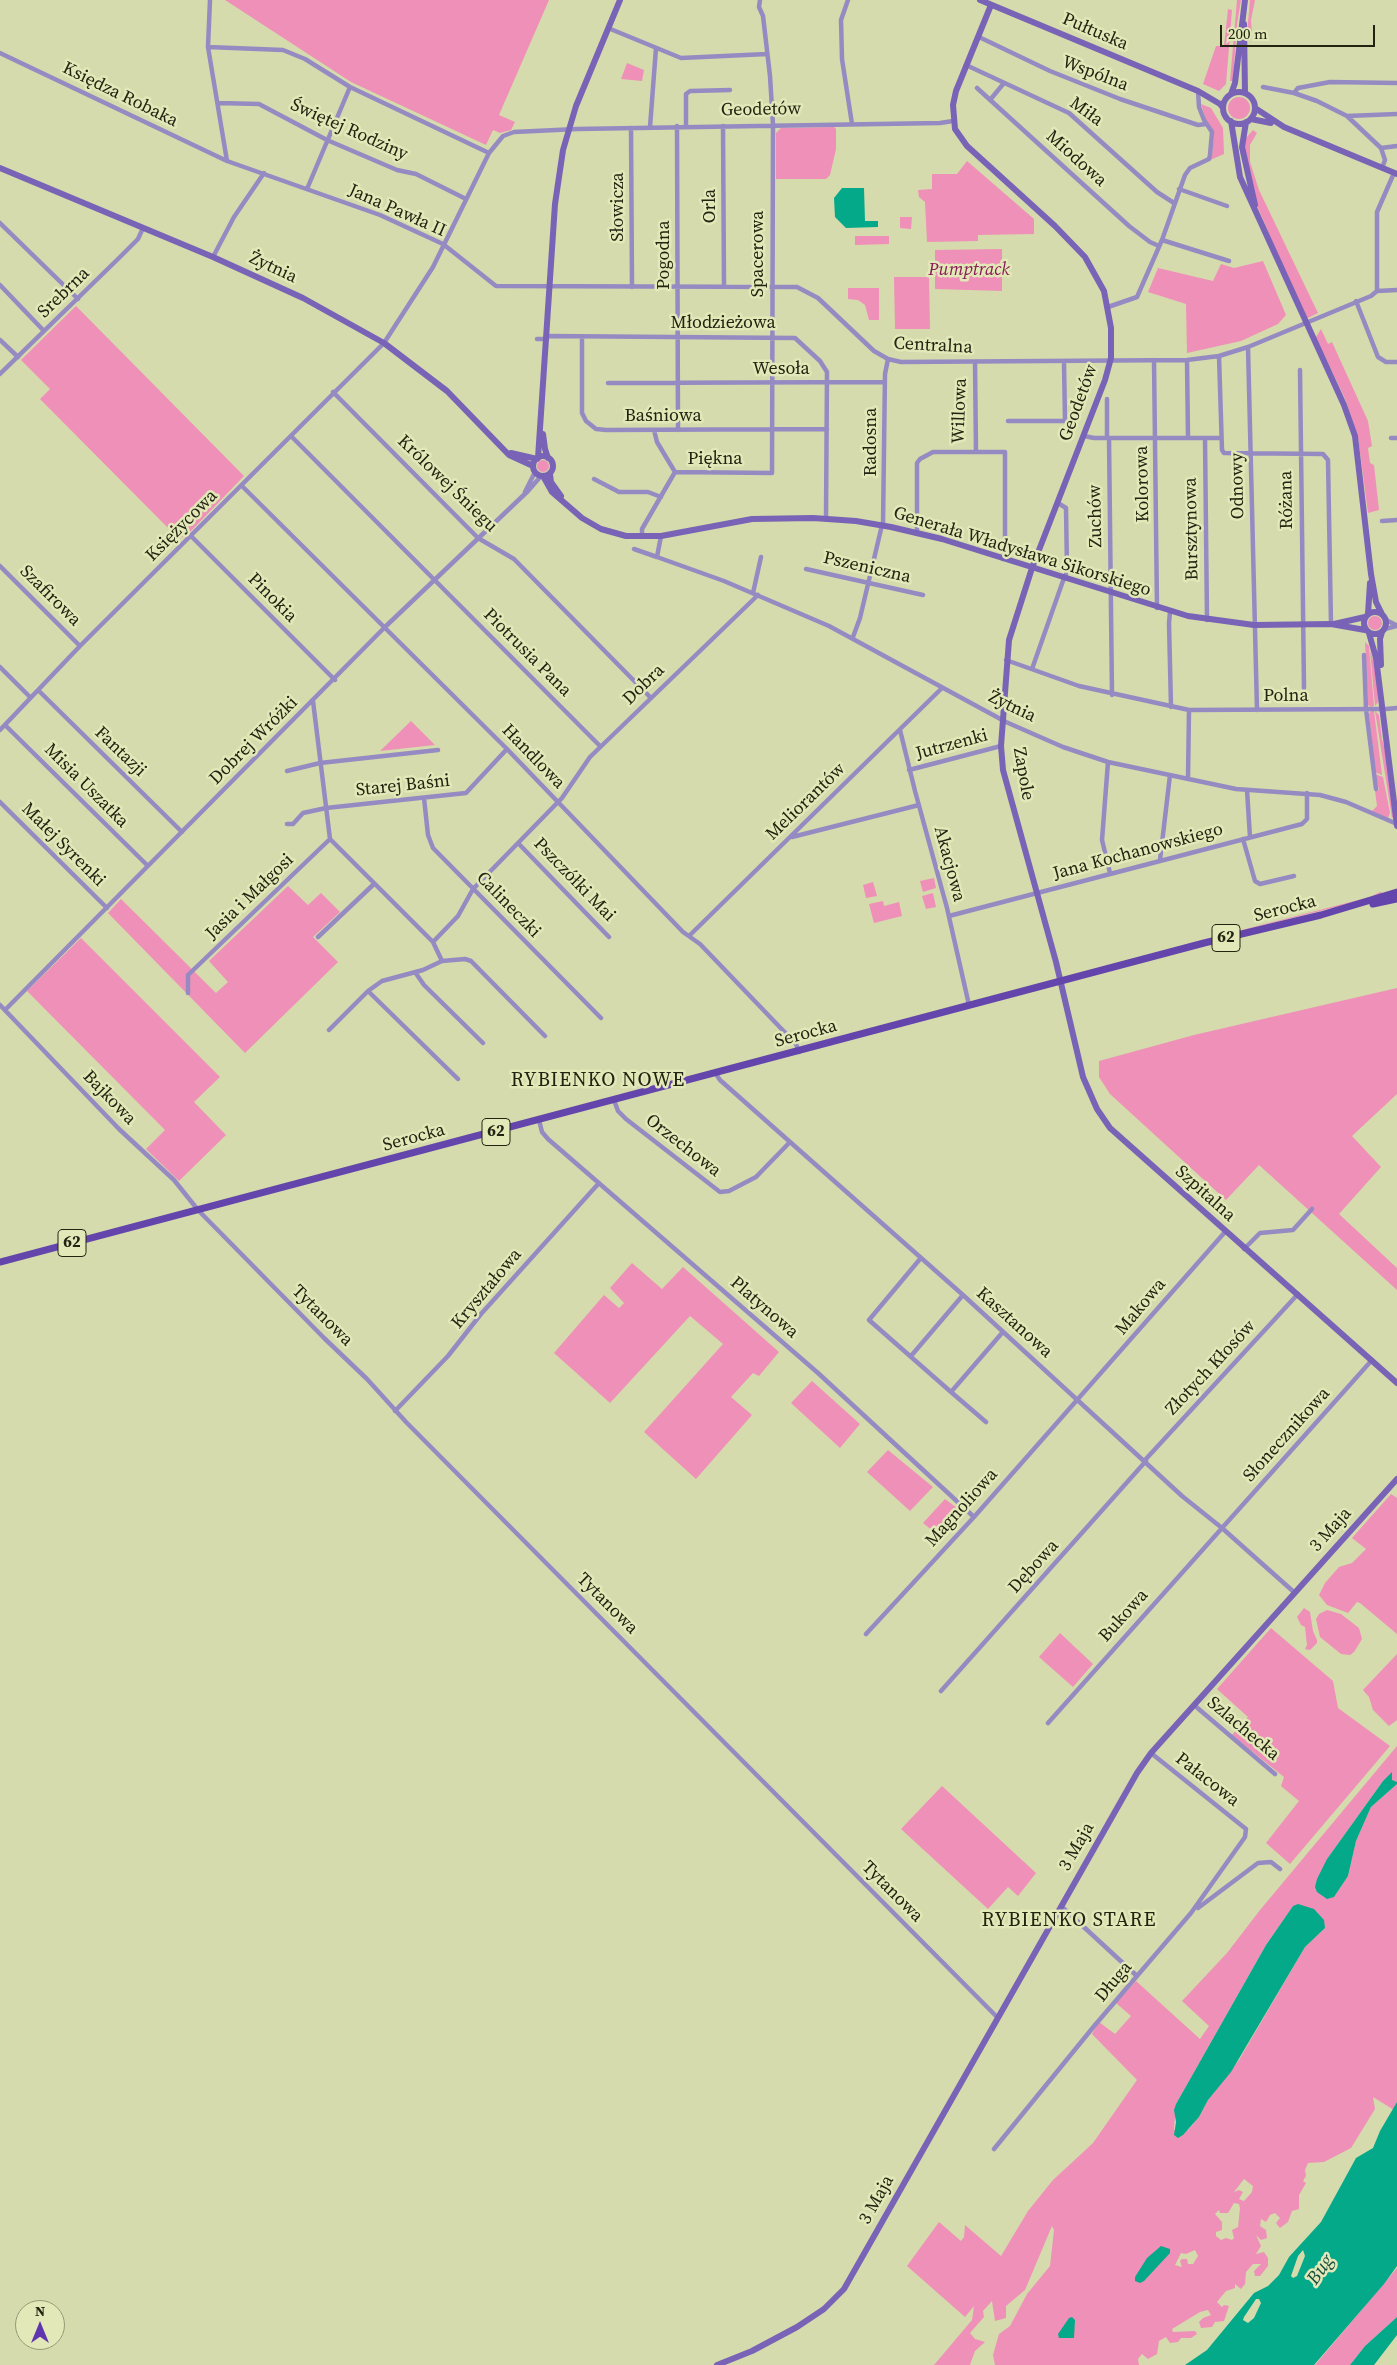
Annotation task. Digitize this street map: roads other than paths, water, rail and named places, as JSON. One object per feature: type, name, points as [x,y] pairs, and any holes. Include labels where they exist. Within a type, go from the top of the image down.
[{"type":"main road","name":"Serocka","points":[[1343,909],[1397,892]]},
{"type":"main road","name":"Serocka","points":[[198,1210],[799,1052],[969,1005],[1060,983],[1204,943],[1343,909],[1397,899]]},
{"type":"main road","name":"62","points":[[0,1262],[198,1210]]},
{"type":"street","points":[[210,0],[208,47],[227,161]]},
{"type":"street","points":[[550,474],[538,473],[537,459],[542,423],[557,189],[568,129],[620,0]]},
{"type":"street","name":"Spacerowa","points":[[760,0],[759,7],[763,16],[773,125],[772,473]]},
{"type":"street","points":[[848,0],[841,20],[842,59],[852,124]]},
{"type":"street","name":"Pułtuska","points":[[980,0],[1198,92],[1216,101],[1223,108]]},
{"type":"street","points":[[1244,2],[1245,93],[1253,100],[1255,108],[1284,127],[1396,173],[1378,212],[1377,291]]},
{"type":"street","points":[[1244,2],[1235,83],[1223,108],[1226,117],[1238,124],[1248,120],[1284,127]]},
{"type":"street","points":[[953,121],[956,91],[991,5]]},
{"type":"street","points":[[608,28],[681,58],[767,54]]},
{"type":"street","name":"Wspólna","points":[[978,37],[1050,71],[1120,99],[1198,125],[1206,124]]},
{"type":"street","points":[[208,47],[283,50],[306,59],[350,87],[489,153]]},
{"type":"street","points":[[650,127],[656,48]]},
{"type":"street","name":"Księdza Robaka","points":[[0,53],[227,161]]},
{"type":"street","name":"Miła","points":[[966,65],[1069,113],[1157,192],[1174,203]]},
{"type":"street","points":[[1294,93],[1298,88],[1330,82],[1397,83]]},
{"type":"street","points":[[990,100],[1004,83]]},
{"type":"street","points":[[307,189],[350,87]]},
{"type":"street","points":[[1263,87],[1294,93],[1331,107],[1347,116],[1381,148],[1385,160],[1382,168]]},
{"type":"street","name":"Miodowa","points":[[978,88],[1129,226],[1150,242],[1159,246]]},
{"type":"street","points":[[686,126],[686,94],[690,91],[730,90]]},
{"type":"street","points":[[1108,307],[1137,297],[1162,240],[1178,189],[1190,168],[1210,155],[1212,132],[1206,124],[1199,107],[1198,92]]},
{"type":"street","name":"Pułtuska","points":[[1198,92],[1230,95]]},
{"type":"street","points":[[1230,95],[1245,93]]},
{"type":"street","name":"Świętej Rodziny","points":[[218,103],[258,104],[327,140],[397,170],[416,174],[466,199]]},
{"type":"street","points":[[1255,108],[1248,120],[1242,147],[1258,218]]},
{"type":"street","points":[[1347,116],[1397,114]]},
{"type":"street","name":"Geodetów","points":[[466,199],[489,153],[499,138],[508,133],[568,129],[677,126],[940,123],[953,121],[955,129],[967,146],[1055,226],[1085,257],[1104,291],[1108,307],[1112,333],[1110,361],[1105,380],[1032,568]]},
{"type":"street","points":[[1231,121],[1240,178],[1344,405],[1355,436],[1371,574],[1377,604],[1384,617],[1380,644],[1384,709],[1397,824]]},
{"type":"street","name":"Pogodna","points":[[677,126],[678,430]]},
{"type":"street","name":"Orla","points":[[724,126],[724,286]]},
{"type":"street","name":"Słowicza","points":[[631,128],[632,286]]},
{"type":"street","points":[[1381,148],[1397,146]]},
{"type":"street","name":"Jana Pawła II","points":[[227,161],[380,215],[442,244],[496,286],[550,287]]},
{"type":"street","name":"Żytnia","points":[[0,168],[213,257],[303,298],[384,343],[447,391],[512,457],[538,473]]},
{"type":"street","points":[[213,257],[234,217],[264,173]]},
{"type":"street","points":[[1178,189],[1227,206]]},
{"type":"street","name":"Księżycowa","points":[[0,730],[80,646],[384,343],[433,267],[442,244],[466,199]]},
{"type":"street","points":[[0,223],[78,299]]},
{"type":"street","name":"Srebrna","points":[[0,374],[138,239],[143,228]]},
{"type":"street","points":[[1162,240],[1229,260]]},
{"type":"street","points":[[0,285],[44,331]]},
{"type":"street","name":"Centralna","points":[[550,287],[797,287],[812,293],[871,349],[888,359],[906,362],[1187,360],[1219,356],[1248,347],[1356,302]]},
{"type":"street","points":[[1397,290],[1377,291],[1371,296],[1356,302],[1378,356],[1386,362],[1397,362]]},
{"type":"street","name":"Młodzieżowa","points":[[537,339],[678,336],[790,336],[797,339],[824,365],[827,372],[826,519]]},
{"type":"street","name":"Baśniowa","points":[[582,337],[582,411],[586,421],[593,427],[603,430],[827,429]]},
{"type":"street","points":[[0,340],[18,358]]},
{"type":"street","name":"Odnowy","points":[[1248,347],[1257,710]]},
{"type":"street","points":[[1084,436],[1156,439],[1221,438],[1219,356]]},
{"type":"street","name":"Radosna","points":[[853,636],[860,618],[883,525],[884,382],[888,359]]},
{"type":"street","name":"Kolorowa","points":[[1154,360],[1157,608]]},
{"type":"street","points":[[1187,360],[1188,438]]},
{"type":"street","name":"Willowa","points":[[917,532],[917,463],[920,459],[933,452],[976,452],[975,362]]},
{"type":"street","points":[[1008,421],[1065,421],[1064,362]]},
{"type":"street","points":[[1300,370],[1300,454],[1326,456],[1331,624]]},
{"type":"street","name":"Wesoła","points":[[678,383],[884,382]]},
{"type":"street","points":[[608,383],[678,383]]},
{"type":"street","name":"Królowej Śniegu","points":[[333,392],[478,538],[514,559],[651,698]]},
{"type":"street","name":"Zuchów","points":[[1107,399],[1112,695]]},
{"type":"street","points":[[542,423],[545,450],[548,458]]},
{"type":"street","name":"Piękna","points":[[654,430],[655,439],[674,472],[772,473]]},
{"type":"street","name":"Piotrusia Pana","points":[[290,436],[600,746]]},
{"type":"street","name":"Bursztynowa","points":[[1205,438],[1207,620]]},
{"type":"street","name":"Różana","points":[[1221,438],[1224,453],[1251,455],[1300,454],[1304,688]]},
{"type":"street","points":[[1391,438],[1397,438]]},
{"type":"street","name":"Żytnia","points":[[502,448],[516,455],[537,459],[548,458]]},
{"type":"street","points":[[976,452],[1005,452],[1005,551],[1003,559]]},
{"type":"street","name":"Generała Władysława Sikorskiego","points":[[548,458],[553,465],[550,474],[551,482],[566,503]]},
{"type":"street","points":[[642,538],[642,528],[661,498],[674,472]]},
{"type":"street","name":"Generała Władysława Sikorskiego","points":[[538,473],[552,492],[582,518],[601,529],[626,536],[642,538],[661,536],[738,521],[826,519],[883,525],[917,532],[1170,612],[1207,620],[1254,625],[1303,625],[1331,624],[1367,616]]},
{"type":"street","name":"Dobrej Wróżki","points":[[5,1010],[335,680],[385,627],[524,493],[538,473]]},
{"type":"street","points":[[594,478],[619,492],[648,492],[661,498]]},
{"type":"street","name":"Handlowa","points":[[242,486],[507,749],[689,936],[700,944],[796,1044],[799,1052]]},
{"type":"street","points":[[1032,669],[1067,569],[1066,508],[1058,503]]},
{"type":"street","points":[[1382,521],[1397,520]]},
{"type":"street","name":"Pinokia","points":[[191,536],[335,680]]},
{"type":"street","points":[[657,557],[661,536]]},
{"type":"street","name":"Żytnia","points":[[634,549],[755,594],[853,636],[942,688],[1003,720],[1063,747],[1108,762],[1188,779],[1247,790],[1307,793],[1346,802],[1397,824]]},
{"type":"street","points":[[755,594],[761,557]]},
{"type":"street","name":"Szafirowa","points":[[0,566],[80,646]]},
{"type":"street","name":"Zapole","points":[[1032,568],[1009,640],[1001,746],[1003,770],[1060,983]]},
{"type":"street","name":"Pszeniczna","points":[[806,569],[923,595]]},
{"type":"street","points":[[1371,574],[1367,616],[1363,623],[1375,652],[1397,802]]},
{"type":"street","name":"Dobra","points":[[558,803],[590,757],[600,746],[755,594]]},
{"type":"street","points":[[1170,612],[1171,707]]},
{"type":"street","points":[[1367,616],[1375,612],[1397,626]]},
{"type":"street","name":"Generała Władysława Sikorskiego","points":[[1331,624],[1367,632]]},
{"type":"street","points":[[1367,632],[1376,635],[1397,626]]},
{"type":"street","points":[[1364,655],[1366,709],[1376,789]]},
{"type":"street","name":"Polna","points":[[1006,660],[1079,686],[1112,695],[1190,710],[1397,708]]},
{"type":"street","points":[[0,667],[30,697]]},
{"type":"street","name":"Meliorantów","points":[[689,936],[942,688]]},
{"type":"street","name":"Fantazji","points":[[38,690],[182,832]]},
{"type":"street","points":[[314,701],[330,840],[433,942],[442,961]]},
{"type":"street","points":[[1188,779],[1190,710]]},
{"type":"street","name":"Misia Uszatka","points":[[5,725],[148,866]]},
{"type":"street","name":"Akacjowa","points":[[900,730],[949,916],[969,1005]]},
{"type":"street","name":"Jutrzenki","points":[[909,770],[1001,746]]},
{"type":"street","name":"Starej Baśni","points":[[287,824],[293,824],[304,813],[326,808],[466,793],[507,749]]},
{"type":"street","points":[[287,771],[320,763],[438,750]]},
{"type":"street","points":[[1108,762],[1102,840],[1110,873]]},
{"type":"street","points":[[1160,860],[1170,775]]},
{"type":"street","points":[[1247,790],[1250,837]]},
{"type":"street","name":"Jana Kochanowskiego","points":[[949,916],[1304,823],[1307,817],[1307,793]]},
{"type":"street","name":"Calineczki","points":[[424,798],[429,841],[433,848],[601,1018]]},
{"type":"street","name":"Małej Syrenki","points":[[0,802],[107,908]]},
{"type":"street","name":"Pszczółki Mai","points":[[433,942],[458,916],[473,889],[558,803]]},
{"type":"street","points":[[790,838],[919,805]]},
{"type":"street","points":[[1243,839],[1255,881],[1260,884],[1294,876]]},
{"type":"street","name":"Jasia i Małgosi","points":[[188,993],[188,975],[330,840]]},
{"type":"street","name":"Pszczółki Mai","points":[[518,843],[609,937]]},
{"type":"street","points":[[318,937],[374,884]]},
{"type":"street","points":[[329,1030],[368,991],[382,981],[438,965],[442,961],[465,959],[471,961],[545,1036]]},
{"type":"street","points":[[416,972],[424,985],[483,1043]]},
{"type":"street","name":"Szpitalna","points":[[1060,983],[1083,1076],[1097,1109],[1110,1128],[1397,1383]]},
{"type":"street","points":[[368,991],[458,1079]]},
{"type":"street","name":"Bajkowa","points":[[0,1006],[119,1128],[174,1180],[198,1210]]},
{"type":"street","name":"Kasztanowa","points":[[716,1074],[718,1080],[1077,1398],[1146,1460],[1182,1496],[1222,1528],[1295,1593]]},
{"type":"street","name":"Orzechowa","points":[[614,1100],[620,1114],[720,1192],[729,1191],[756,1177],[789,1143]]},
{"type":"street","name":"Platynowa","points":[[539,1120],[542,1132],[548,1139],[818,1373],[974,1517]]},
{"type":"street","name":"Kryształowa","points":[[395,1411],[452,1351],[484,1310],[599,1183]]},
{"type":"street","points":[[1244,1249],[1260,1233],[1293,1230],[1312,1209]]},
{"type":"street","name":"Tytanowa","points":[[198,1210],[997,2017]]},
{"type":"street","name":"Makowa","points":[[1077,1398],[1225,1232]]},
{"type":"street","points":[[920,1259],[869,1320],[986,1422]]},
{"type":"street","name":"Złotych Kłosów","points":[[1146,1460],[1298,1294]]},
{"type":"street","points":[[911,1356],[963,1296]]},
{"type":"street","points":[[951,1392],[1002,1332]]},
{"type":"street","name":"Słonecznikowa","points":[[1222,1528],[1372,1360]]},
{"type":"street","name":"Magnoliowa","points":[[866,1634],[974,1517],[1077,1398]]},
{"type":"street","name":"Dębowa","points":[[941,1691],[1146,1460]]},
{"type":"street","name":"3 Maja","points":[[717,2365],[752,2351],[804,2322],[834,2300],[852,2279],[997,2017],[1137,1773],[1151,1753],[1397,1479]]},
{"type":"street","name":"Bukowa","points":[[1048,1723],[1222,1528]]},
{"type":"street","name":"Szlachecka","points":[[1194,1705],[1275,1774]]},
{"type":"street","name":"Pałacowa","points":[[1151,1753],[1246,1829]]},
{"type":"street","name":"Długa","points":[[994,2149],[1137,1976],[1191,1914],[1239,1848],[1245,1837],[1246,1829]]},
{"type":"street","points":[[1191,1914],[1258,1863],[1271,1862],[1280,1869]]},
{"type":"street","points":[[1060,1906],[1137,1976]]},
{"type":"water","points":[[842,188],[864,188],[865,221],[878,221],[878,227],[846,228],[835,217],[834,198]]},
{"type":"water","points":[[1392,1772],[1392,1780],[1397,1782],[1397,1784],[1371,1807],[1356,1841],[1348,1876],[1334,1897],[1327,1899],[1317,1892],[1315,1887],[1327,1859],[1383,1781]]},
{"type":"water","points":[[1298,1904],[1314,1909],[1324,1920],[1325,1928],[1305,1947],[1231,2072],[1208,2100],[1199,2117],[1178,2138],[1174,2135],[1176,2122],[1174,2110],[1176,2104],[1266,1945],[1293,1906]]},
{"type":"water","name":"Bug","points":[[1397,2102],[1397,2266],[1384,2284],[1314,2365],[1185,2365],[1207,2350],[1254,2293],[1268,2286],[1279,2275],[1289,2257],[1321,2222],[1356,2158],[1373,2148],[1380,2131]],"holes":[[[1303,2250],[1305,2256],[1297,2276],[1293,2278],[1291,2276],[1298,2256]],[[1256,2299],[1259,2299],[1261,2303],[1254,2318],[1248,2323],[1243,2320]]]},
{"type":"water","points":[[1161,2246],[1170,2249],[1170,2253],[1144,2281],[1140,2283],[1135,2281],[1135,2277],[1147,2258]]},
{"type":"water","points":[[1072,2317],[1075,2320],[1074,2338],[1059,2338],[1058,2334],[1069,2318]]},
{"type":"water","points":[[1397,2317],[1397,2335],[1374,2365],[1350,2365],[1365,2346]]},
{"type":"district","name":"RYBIENKO NOWE","points":[[598,1081]]},
{"type":"district","name":"RYBIENKO STARE","points":[[1069,1921]]},
{"type":"park label","name":"Pumptrack","points":[[969,270]]}]
